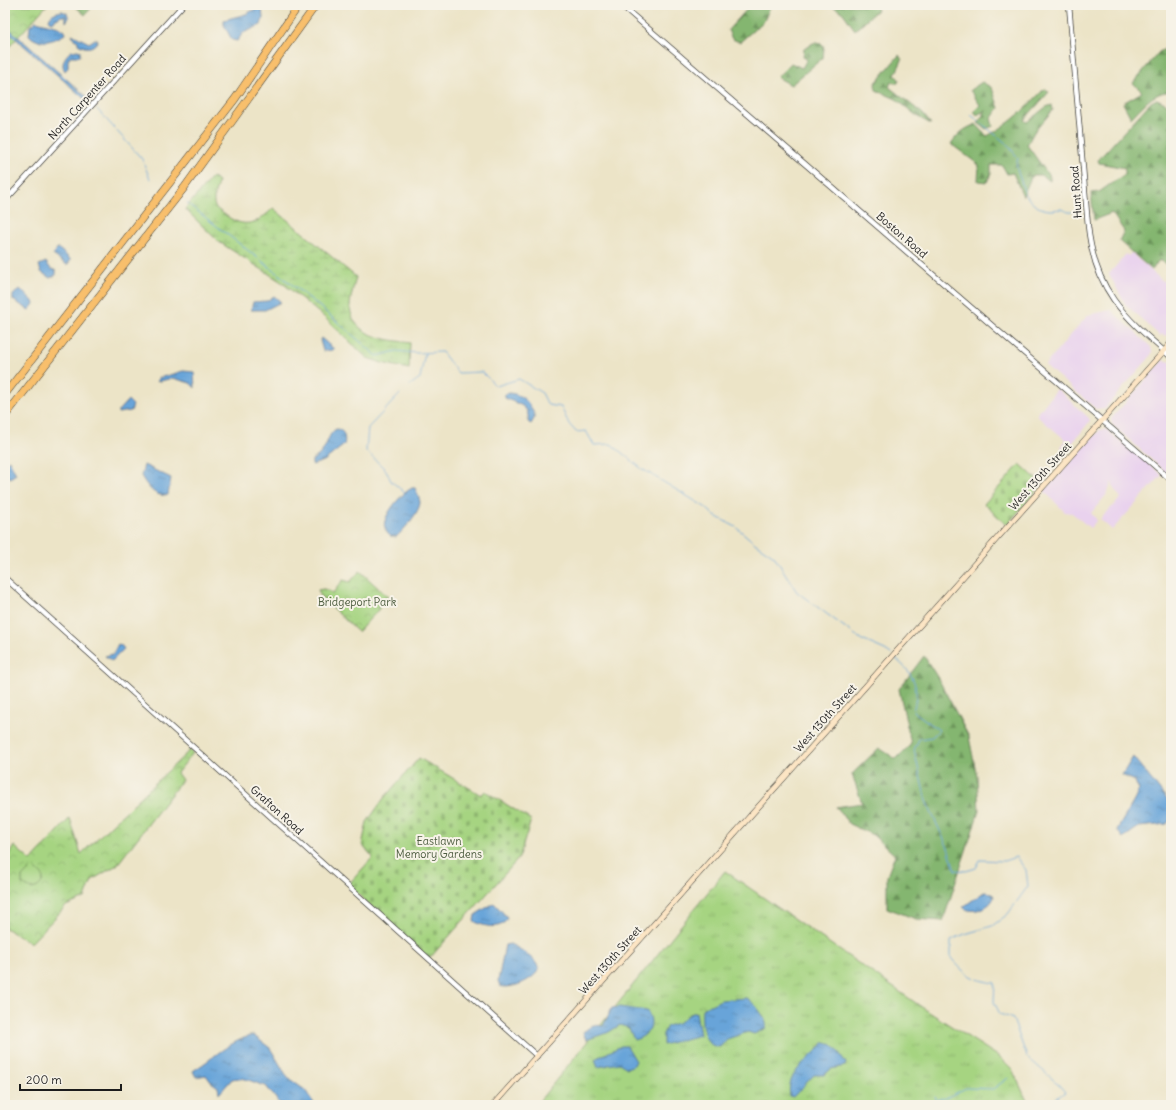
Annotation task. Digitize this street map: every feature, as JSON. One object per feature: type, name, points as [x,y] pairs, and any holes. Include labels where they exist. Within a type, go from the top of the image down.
[{"type":"highway","points":[[5,394],[235,99],[299,5]]},
{"type":"highway","points":[[5,416],[184,188],[316,5]]},
{"type":"main road","name":"West 130th Street","points":[[493,1105],[889,662],[1171,343]]},
{"type":"street","name":"North Carpenter Road","points":[[5,201],[183,5]]},
{"type":"street","name":"Boston Road","points":[[621,5],[1171,480]]},
{"type":"street","name":"Hunt Road","points":[[1069,5],[1088,226],[1094,260],[1103,284],[1117,305],[1135,326],[1171,357]]},
{"type":"street","name":"Grafton Road","points":[[5,578],[537,1056]]},
{"type":"shaded area","points":[[1131,253],[1171,288],[1171,330],[1165,336],[1162,334],[1160,336],[1125,304],[1109,274],[1126,254],[1128,256]]},
{"type":"shaded area","points":[[1111,310],[1151,347],[1152,352],[1150,357],[1105,408],[1096,409],[1045,365],[1088,315]]},
{"type":"shaded area","points":[[1163,360],[1171,362],[1171,477],[1116,428],[1112,424],[1111,419]]},
{"type":"shaded area","points":[[1057,389],[1089,418],[1090,421],[1066,451],[1061,447],[1066,440],[1037,416]]},
{"type":"shaded area","points":[[1106,429],[1162,475],[1112,530],[1100,519],[1121,498],[1114,489],[1112,482],[1107,494],[1091,513],[1097,520],[1090,528],[1072,513],[1065,512],[1044,491],[1100,430]]},
{"type":"green space","points":[[5,5],[47,5],[9,47],[5,44]]},
{"type":"green space","points":[[74,5],[94,5],[85,15]]},
{"type":"green space","points":[[751,5],[771,5],[764,21],[740,42],[732,39],[728,30]]},
{"type":"green space","points":[[831,5],[877,5],[877,10],[855,30],[843,13]]},
{"type":"green space","points":[[813,43],[821,43],[824,48],[823,58],[791,85],[777,77],[791,63],[802,68],[807,59],[803,57],[804,49]]},
{"type":"green space","points":[[1165,49],[1171,54],[1171,92],[1159,94],[1149,100],[1131,118],[1123,103],[1142,92],[1133,83],[1159,52]]},
{"type":"green space","points":[[899,55],[902,60],[895,75],[899,79],[898,83],[891,82],[889,87],[922,113],[931,124],[918,117],[896,99],[876,90],[875,84]]},
{"type":"green space","points":[[982,82],[992,88],[999,108],[991,119],[993,126],[986,129],[978,123],[986,110],[977,115],[974,111],[980,105],[970,90]]},
{"type":"green space","points":[[1045,88],[1049,92],[1024,120],[1027,122],[1046,107],[1052,105],[1053,110],[1034,132],[1027,145],[1050,177],[1050,181],[1041,175],[1032,175],[1023,196],[1013,173],[1007,174],[1002,165],[991,165],[991,174],[987,182],[978,181],[979,165],[951,144],[956,137],[976,124],[987,136],[1004,126],[1018,115]]},
{"type":"green space","points":[[1157,99],[1171,106],[1171,188],[1168,192],[1171,196],[1171,267],[1159,260],[1152,270],[1119,241],[1124,231],[1112,213],[1094,220],[1091,193],[1099,192],[1125,174],[1125,168],[1099,163],[1098,160],[1151,102]]},
{"type":"green space","points":[[212,177],[218,182],[214,205],[231,219],[237,222],[250,223],[261,218],[273,208],[356,277],[350,303],[352,317],[357,325],[372,335],[410,343],[409,369],[367,358],[324,317],[280,281],[219,242],[185,209]]},
{"type":"green space","points":[[1020,464],[1042,484],[1007,525],[984,504]]},
{"type":"green space","name":"Bridgeport Park","points":[[360,571],[388,597],[379,602],[379,609],[358,632],[321,597],[318,590],[324,589],[333,593],[343,580],[350,582]]},
{"type":"green space","points":[[924,656],[939,680],[969,737],[977,777],[979,811],[943,921],[916,919],[887,908],[887,876],[895,855],[873,835],[849,824],[836,807],[862,803],[852,774],[879,748],[896,759],[911,744],[899,689]]},
{"type":"green space","points":[[190,750],[193,753],[177,773],[182,780],[117,865],[92,880],[85,898],[66,906],[31,943],[5,928],[5,861],[14,846],[31,861],[70,818],[81,854]]},
{"type":"green space","name":"Eastlawn Memory Gardens","points":[[419,758],[481,795],[485,791],[531,820],[519,858],[429,959],[348,885],[373,857],[362,845],[367,822],[384,798]]},
{"type":"green space","points":[[33,866],[43,876],[43,879],[40,885],[31,889],[22,884],[22,877]]},
{"type":"green space","points":[[725,871],[926,1010],[1001,1058],[1012,1069],[1029,1105],[536,1105]]},
{"type":"water","points":[[5,5],[7,5],[6,26],[89,99],[87,101],[14,37],[5,31]]},
{"type":"water","points":[[259,7],[262,9],[263,18],[261,25],[243,33],[237,41],[232,40],[224,25],[224,20],[246,14]]},
{"type":"water","points":[[62,11],[67,13],[69,18],[66,22],[66,16],[61,16],[52,22],[49,21],[52,15]]},
{"type":"water","points":[[36,21],[59,27],[65,34],[56,39],[47,41],[37,40],[29,35],[30,26]]},
{"type":"water","points":[[72,34],[89,43],[95,39],[98,40],[92,47],[84,47],[78,44],[78,41],[74,39]]},
{"type":"water","points":[[71,51],[80,51],[80,56],[70,56],[68,60],[68,68],[65,71],[63,63],[65,58]]},
{"type":"water","points":[[58,248],[71,260],[67,265],[53,255]]},
{"type":"water","points":[[46,262],[50,268],[56,271],[56,275],[50,278],[41,272],[39,265]]},
{"type":"water","points":[[20,289],[33,301],[34,304],[29,310],[13,300],[13,295]]},
{"type":"water","points":[[274,296],[281,302],[265,310],[251,310],[253,302],[267,301]]},
{"type":"water","points":[[321,338],[334,349],[323,351],[320,340]]},
{"type":"water","points":[[183,371],[194,372],[195,388],[190,383],[173,378],[156,382],[159,378]]},
{"type":"water","points":[[510,393],[523,398],[529,404],[535,417],[531,424],[528,422],[527,412],[522,406],[505,398],[505,394]]},
{"type":"water","points":[[128,400],[133,405],[131,411],[118,413],[118,411]]},
{"type":"water","points":[[336,429],[339,429],[344,434],[344,445],[324,461],[312,465],[312,460],[321,452],[330,436]]},
{"type":"water","points":[[9,460],[16,474],[10,478],[5,474],[5,463]]},
{"type":"water","points":[[144,465],[171,478],[168,495],[159,495],[149,487],[141,476]]},
{"type":"water","points":[[415,488],[420,500],[417,512],[396,537],[390,536],[386,531],[384,523],[392,507],[408,490]]},
{"type":"water","points":[[118,644],[124,649],[112,661],[105,656],[113,654]]},
{"type":"water","points":[[1133,757],[1171,804],[1171,818],[1167,824],[1139,827],[1123,838],[1117,830],[1135,799],[1139,789],[1134,781],[1122,775]]},
{"type":"water","points":[[984,892],[992,893],[994,897],[985,907],[971,910],[963,907]]},
{"type":"water","points":[[494,903],[507,917],[502,924],[498,926],[488,926],[474,921],[475,915]]},
{"type":"water","points":[[510,944],[531,957],[539,969],[532,977],[522,983],[505,987],[500,986],[498,981],[505,945]]},
{"type":"water","points":[[746,998],[760,1011],[765,1020],[766,1028],[754,1034],[748,1032],[727,1039],[720,1047],[709,1043],[704,1033],[702,1009],[721,1000]]},
{"type":"water","points":[[619,1007],[647,1011],[650,1016],[651,1025],[650,1029],[644,1036],[634,1040],[629,1028],[620,1025],[609,1032],[586,1040],[583,1032],[593,1025],[603,1026],[612,1008]]},
{"type":"water","points":[[696,1012],[700,1035],[663,1045],[663,1034],[667,1026],[678,1023],[690,1014]]},
{"type":"water","points":[[253,1035],[270,1048],[288,1078],[305,1090],[315,1105],[281,1105],[266,1086],[242,1078],[232,1079],[219,1094],[218,1087],[211,1082],[206,1075],[196,1077],[193,1071],[229,1046]]},
{"type":"water","points":[[824,1042],[831,1044],[837,1050],[846,1063],[845,1066],[831,1069],[824,1075],[814,1075],[793,1097],[790,1096],[790,1087],[795,1072]]},
{"type":"water","points":[[621,1046],[627,1046],[636,1061],[634,1065],[627,1068],[619,1063],[598,1067],[595,1059]]},
{"type":"waterway","points":[[97,109],[142,159],[150,179]]},
{"type":"waterway","points":[[971,115],[1007,144],[1018,158],[1018,172],[1026,194],[1032,203],[1041,208],[1052,210],[1061,209],[1072,212]]},
{"type":"waterway","points":[[187,203],[313,301],[377,356],[396,351],[417,353],[442,352],[458,373],[482,372],[496,386],[519,379],[542,393],[548,405],[561,407],[569,424],[576,432],[586,431],[594,445],[611,444],[642,469],[705,507],[715,516],[736,527],[756,544],[774,556],[797,592],[862,640],[891,654]]},
{"type":"waterway","points":[[410,385],[420,378],[425,353]]},
{"type":"waterway","points":[[400,394],[368,428],[366,451],[386,470],[391,481],[405,493]]},
{"type":"waterway","points":[[895,658],[907,669],[914,681],[916,695],[913,711],[939,730],[932,737],[919,739],[914,750],[926,801],[948,848],[955,870],[966,871],[976,868],[980,860],[1004,861],[1016,857],[1026,870],[1028,886],[1008,914],[992,926],[951,940],[951,958],[965,973],[970,976],[995,983],[994,1002],[1000,1014],[1013,1019],[1027,1057],[1056,1082],[1065,1092],[1047,1105]]},
{"type":"waterway","points":[[935,1097],[937,1100],[946,1098],[966,1088],[993,1089],[1008,1078]]}]
